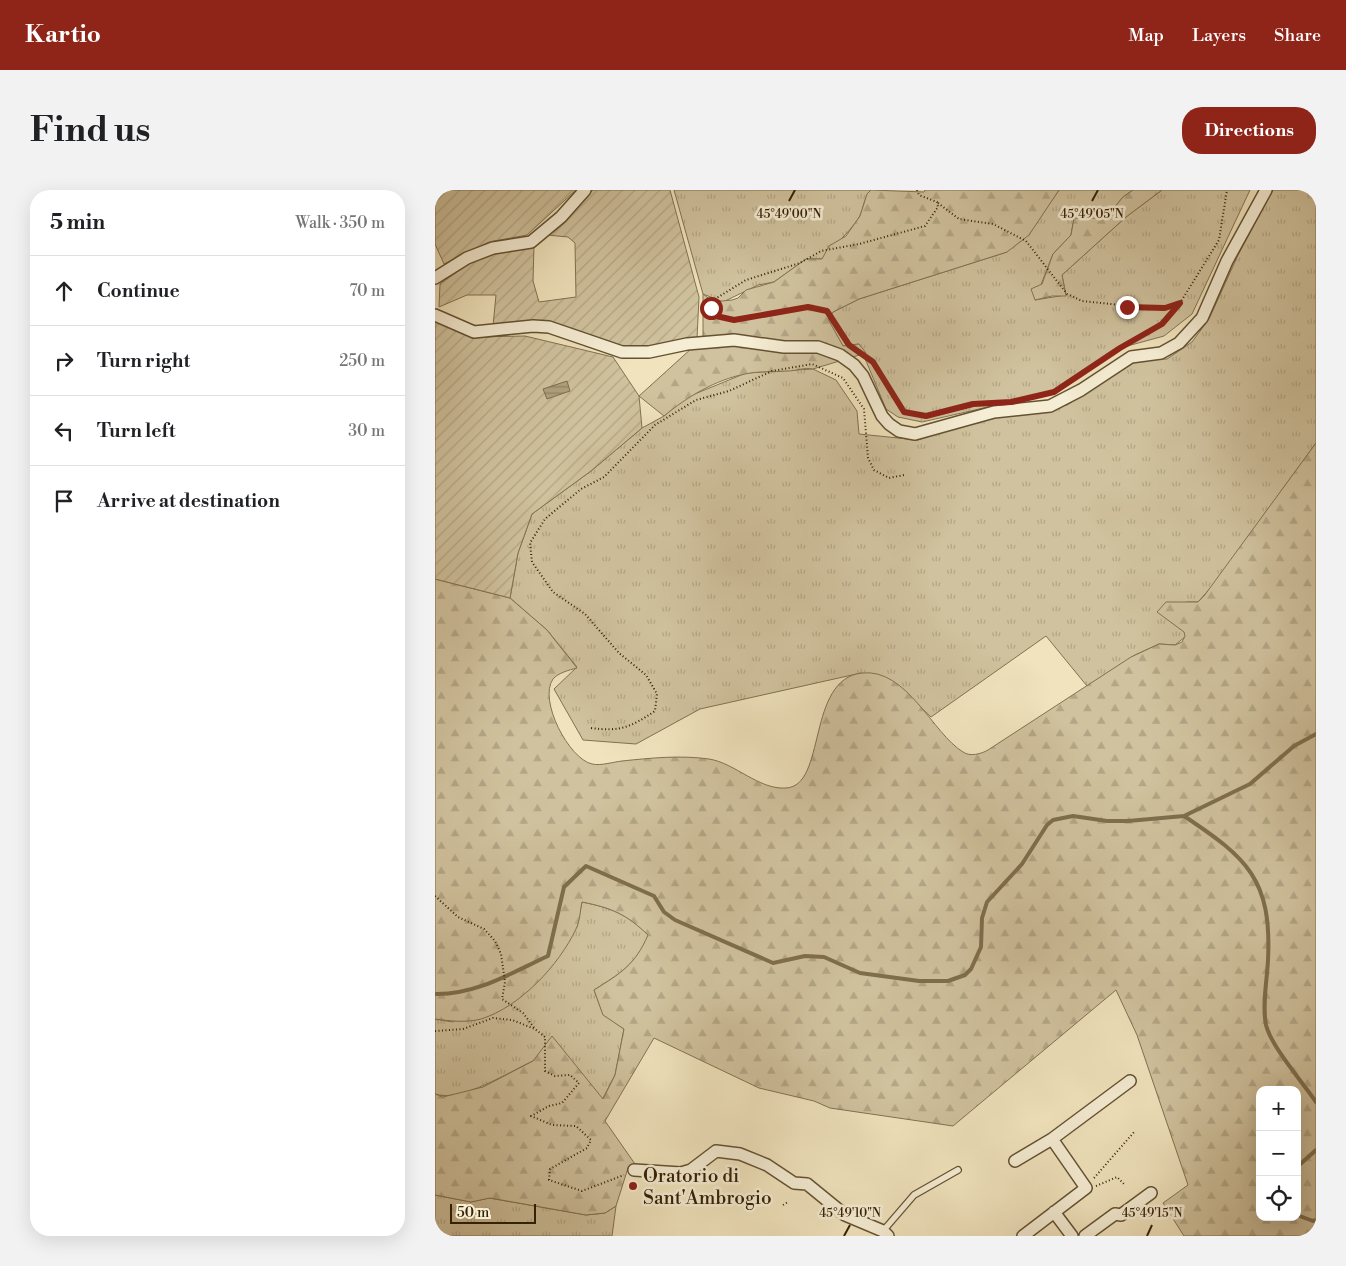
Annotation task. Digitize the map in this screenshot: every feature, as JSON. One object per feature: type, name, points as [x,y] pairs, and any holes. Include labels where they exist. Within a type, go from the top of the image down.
[{"type":"street","points":[[435,278],[467,258],[493,248],[531,242],[561,217],[585,190]]},
{"type":"street","points":[[435,315],[474,332],[533,326],[549,327],[622,352],[649,352],[687,344],[734,340],[784,347],[818,347],[840,355],[855,365],[863,376],[882,416],[899,431],[915,434],[995,412],[1049,406],[1081,390],[1131,357],[1161,353],[1179,343],[1202,318],[1227,261],[1266,190]]},
{"type":"street","points":[[1015,1161],[1053,1140],[1130,1081]]},
{"type":"street","points":[[1023,1236],[1086,1188],[1053,1140]]},
{"type":"street","points":[[634,1170],[681,1173],[691,1170],[716,1151],[740,1154],[767,1165],[794,1183],[807,1184],[845,1215],[885,1233]]},
{"type":"street","points":[[1085,1236],[1115,1214],[1121,1215],[1151,1193]]},
{"type":"street","points":[[1054,1212],[1072,1236]]},
{"type":"lane","points":[[885,1233],[914,1195],[958,1170]]},
{"type":"path","points":[[917,190],[919,196],[937,202],[959,219],[993,224],[1026,241],[1067,294],[1082,301],[1149,308],[1172,307],[1180,303]]},
{"type":"path","points":[[1062,387],[1120,348],[1162,324],[1180,303],[1219,240],[1227,190]]},
{"type":"path","points":[[937,202],[938,207],[925,226],[821,252],[799,263],[747,280],[715,299],[711,308],[716,316],[734,320],[808,307],[827,311],[849,345],[873,362],[904,412],[926,416],[983,404]]},
{"type":"path","points":[[591,728],[611,730],[631,726],[655,712],[657,694],[646,675],[619,653],[585,614],[553,592],[531,562],[530,543],[545,519],[581,489],[604,477],[655,425],[697,400],[729,391],[772,371],[812,364],[843,378],[864,409],[868,458],[874,470],[889,478],[904,475]]},
{"type":"path","points":[[435,896],[458,917],[484,929],[491,935],[501,954],[505,982],[502,999],[523,1013],[535,1029],[545,1037],[545,1071],[555,1076],[570,1075],[579,1083],[562,1103],[549,1106],[531,1116],[552,1125],[576,1126],[591,1140],[587,1148],[550,1169],[549,1180],[582,1191],[605,1184],[634,1170]]},
{"type":"path","points":[[435,1030],[463,1030],[493,1018],[512,1020],[535,1029]]},
{"type":"path","points":[[1086,1188],[1135,1131]]},
{"type":"path","points":[[1086,1188],[1098,1186],[1117,1177],[1124,1184]]},
{"type":"path","points":[[783,1205],[788,1202]]},
{"type":"green space","points":[[435,190],[576,190],[527,235],[489,242],[444,264],[435,244]]},
{"type":"green space","points":[[593,190],[670,190],[699,297],[697,339],[641,348],[619,347],[549,323],[493,326],[496,295],[467,295],[439,307],[440,284],[468,264],[493,251],[534,245],[533,281],[539,302],[576,297],[575,243],[568,237],[547,235]]},
{"type":"green space","points":[[674,190],[871,190],[866,197],[858,219],[822,259],[806,259],[774,282],[758,285],[723,302],[703,294]]},
{"type":"green space","points":[[871,190],[924,192],[925,190],[1059,190],[1029,235],[1007,252],[859,299],[833,312],[828,319],[843,346],[859,344],[866,353],[813,369],[755,372],[723,380],[682,402],[664,416],[639,396],[703,338],[703,294],[713,302],[732,300],[738,298],[746,290],[774,282],[806,259],[822,259],[829,246],[846,236],[860,216],[867,194]]},
{"type":"green space","points":[[1059,190],[1133,190],[1123,197],[1109,214],[1074,218],[1071,235],[1053,254],[1035,300],[1066,295],[1062,275],[1126,217],[1162,190],[1250,190],[1192,314],[1164,336],[1120,348],[1054,392],[922,422],[898,417],[886,409],[859,344],[843,346],[827,319],[833,312],[859,299],[1007,252],[1039,219]]},
{"type":"green space","points":[[1133,190],[1162,190],[1126,217],[1062,275],[1066,296],[1052,296],[1035,300],[1031,289],[1042,284],[1053,254],[1071,235],[1074,218],[1106,218],[1123,197]]},
{"type":"green space","points":[[1273,190],[1316,190],[1316,443],[1214,584],[1198,602],[1186,602],[1183,624],[1186,636],[1175,645],[1159,644],[1135,655],[1087,686],[1046,636],[931,717],[897,685],[861,673],[700,709],[636,744],[583,740],[554,689],[577,667],[547,630],[510,598],[518,553],[532,514],[591,471],[642,428],[664,416],[685,398],[746,373],[813,369],[836,380],[857,411],[859,434],[918,440],[979,420],[1067,405],[1138,360],[1167,359],[1192,342],[1209,319],[1238,255]]},
{"type":"green space","points":[[435,320],[473,337],[525,336],[613,357],[639,396],[642,428],[591,471],[532,514],[518,553],[510,598],[435,579]]},
{"type":"green space","points":[[1316,443],[1316,1236],[1184,1236],[1163,1203],[1188,1185],[1137,1035],[1116,990],[953,1126],[830,1108],[814,1101],[759,1088],[654,1038],[605,1121],[635,1164],[628,1168],[616,1206],[605,1213],[586,1215],[490,1198],[471,1202],[435,1195],[435,1094],[443,1097],[483,1087],[533,1061],[552,1036],[603,1099],[615,1075],[624,1029],[603,1015],[594,990],[632,961],[648,935],[633,922],[618,913],[582,902],[577,926],[569,943],[549,970],[524,995],[496,1013],[481,1019],[452,1021],[435,1019],[435,579],[510,598],[547,630],[577,668],[555,677],[549,688],[553,714],[558,728],[574,752],[583,760],[599,765],[665,757],[709,759],[719,761],[766,785],[786,788],[799,783],[807,770],[824,711],[832,693],[844,680],[862,673],[878,674],[893,681],[906,691],[952,743],[966,754],[979,754],[1131,657],[1159,644],[1175,645],[1182,642],[1185,636],[1184,632],[1157,612],[1166,602],[1198,602]]},
{"type":"green space","points":[[582,902],[618,913],[649,935],[633,961],[594,990],[603,1014],[624,1029],[615,1075],[602,1100],[533,1061],[471,1090],[445,1096],[435,1094],[435,1019],[453,1022],[577,927]]},
{"type":"green space","points":[[435,1195],[471,1202],[489,1198],[586,1215],[605,1213],[616,1206],[612,1236],[435,1236]]},
{"type":"shaded area","points":[[567,381],[570,391],[547,399],[543,389]]},
{"type":"waterway","points":[[435,994],[465,991],[479,987],[548,956],[564,887],[586,866],[654,896],[664,912],[675,920],[773,963],[805,956],[824,957],[860,973],[919,981],[948,981],[965,975],[971,969],[981,947],[982,918],[987,902],[1022,864],[1047,825],[1053,820],[1073,816],[1107,821],[1184,816],[1250,784],[1294,746],[1316,734]]},
{"type":"waterway","points":[[1184,816],[1224,845],[1239,859],[1251,873],[1260,890],[1268,932],[1265,1001],[1266,1025],[1281,1054],[1316,1102]]},
{"type":"waterway","points":[[1301,1163],[1316,1150]]},
{"type":"waterway","points":[[1301,1216],[1313,1221],[1316,1220]]},
{"type":"place","name":"Oratorio di Sant'Ambrogio","points":[[633,1186]]},
{"type":"route","points":[[711,308],[716,316],[734,320],[808,307],[827,311],[849,345],[873,362],[904,412],[926,416],[973,404],[1011,402],[1054,392],[1120,348],[1162,324],[1180,303],[1165,308],[1127,307]]}]
